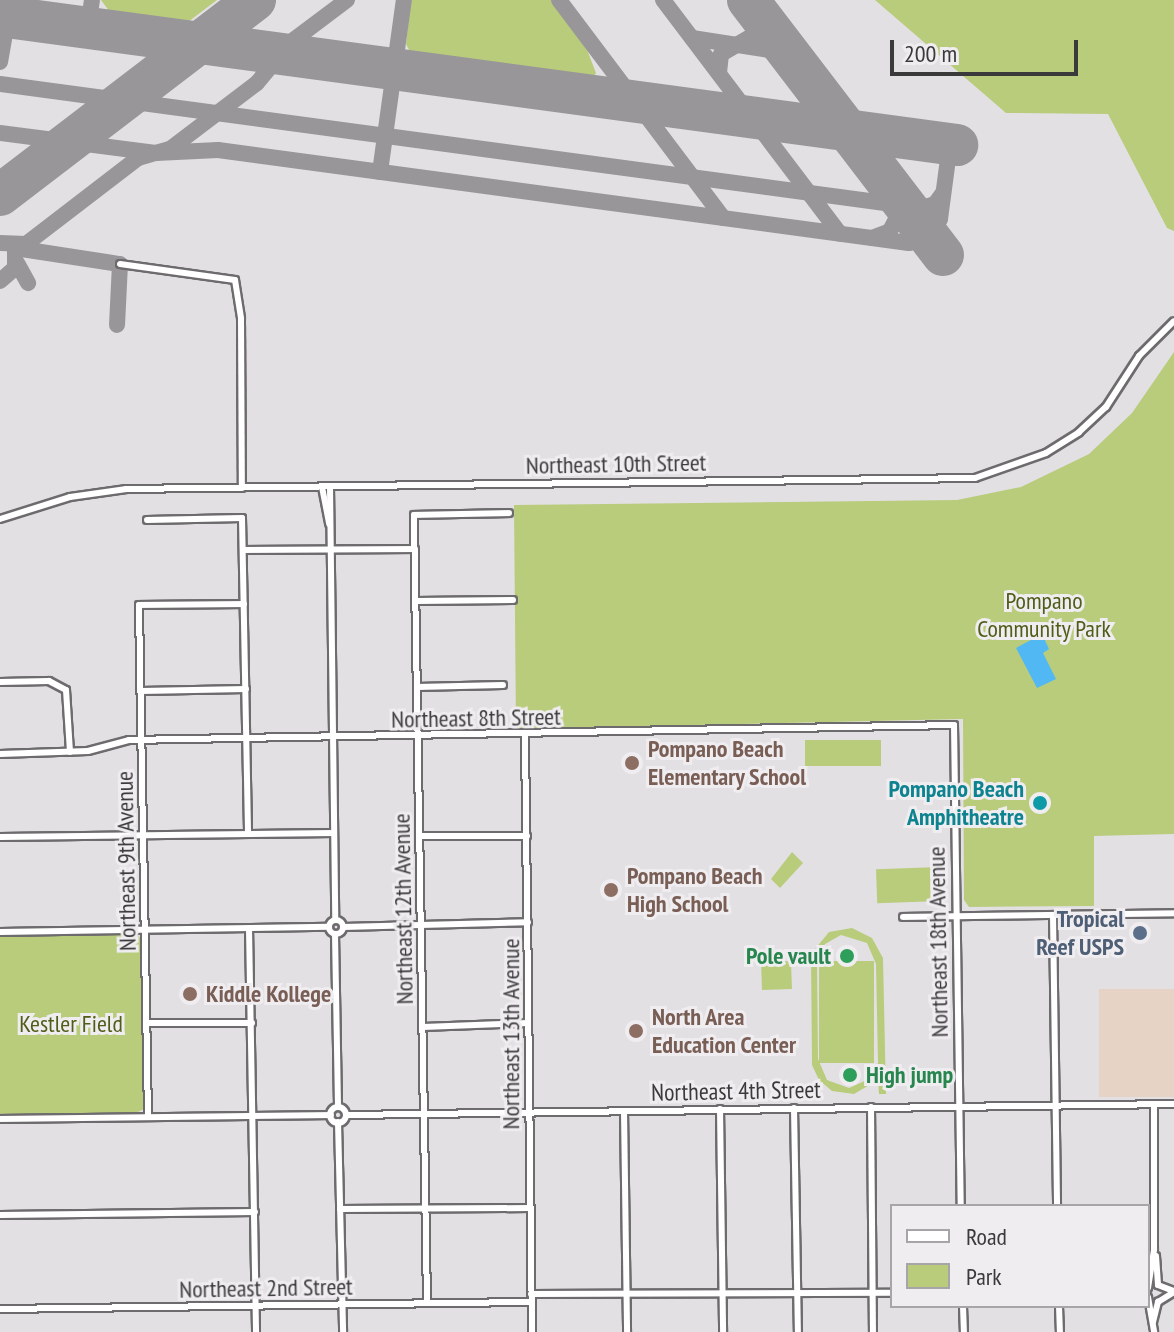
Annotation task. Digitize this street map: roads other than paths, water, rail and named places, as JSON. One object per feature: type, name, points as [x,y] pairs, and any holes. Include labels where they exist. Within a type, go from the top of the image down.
[{"type":"street","points":[[120,264],[235,280],[241,319],[242,488]]},
{"type":"street","name":"Northeast 10th Street","points":[[0,519],[70,497],[126,489],[975,478],[1033,459],[1079,432],[1106,407],[1139,356],[1174,321]]},
{"type":"street","points":[[0,932],[329,927],[335,920],[330,528],[326,487]]},
{"type":"street","name":"Northeast 12th Avenue","points":[[427,1303],[414,515],[509,513]]},
{"type":"street","points":[[147,520],[242,518],[248,834]]},
{"type":"street","points":[[243,550],[415,549]]},
{"type":"street","points":[[416,601],[513,600]]},
{"type":"street","name":"Northeast 9th Avenue","points":[[148,1117],[139,605],[244,604]]},
{"type":"street","points":[[0,682],[49,681],[66,690],[70,752]]},
{"type":"street","points":[[417,687],[503,685]]},
{"type":"street","points":[[141,691],[246,689]]},
{"type":"street","name":"Northeast 8th Street","points":[[0,754],[70,752],[141,740],[332,739],[954,725]]},
{"type":"street","name":"Northeast 18th Avenue","points":[[954,725],[955,916],[962,1106],[961,1204]]},
{"type":"street","name":"Northeast 13th Avenue","points":[[525,735],[532,1332]]},
{"type":"street","points":[[0,837],[334,833]]},
{"type":"street","points":[[420,836],[527,836]]},
{"type":"street","points":[[903,917],[1174,913]]},
{"type":"street","points":[[1053,915],[1057,1204]]},
{"type":"street","points":[[335,920],[343,927]]},
{"type":"street","points":[[335,934],[343,927],[528,922]]},
{"type":"street","points":[[329,927],[335,934],[338,1107],[331,1115]]},
{"type":"street","points":[[249,928],[256,1332]]},
{"type":"street","points":[[148,1023],[252,1023]]},
{"type":"street","points":[[423,1027],[528,1023]]},
{"type":"street","points":[[1154,1104],[1154,1249],[1158,1285],[1174,1291]]},
{"type":"street","name":"Northeast 4th Street","points":[[346,1115],[1174,1104]]},
{"type":"street","points":[[338,1107],[346,1115],[338,1122]]},
{"type":"street","points":[[871,1107],[873,1332]]},
{"type":"street","points":[[794,1108],[798,1332]]},
{"type":"street","points":[[720,1109],[723,1332]]},
{"type":"street","points":[[624,1111],[627,1332]]},
{"type":"street","points":[[0,1119],[331,1115],[338,1122],[343,1332]]},
{"type":"street","points":[[340,1209],[530,1208]]},
{"type":"street","points":[[0,1215],[255,1212]]},
{"type":"street","points":[[1150,1275],[1154,1249]]},
{"type":"street","points":[[1153,1322],[1158,1302],[1174,1292],[1162,1293],[1150,1300],[1154,1332]]},
{"type":"street","name":"Northeast 2nd Street","points":[[0,1309],[427,1303],[627,1293],[890,1293]]},
{"type":"street","points":[[963,1308],[964,1332]]},
{"type":"street","points":[[1059,1308],[1060,1332]]},
{"type":"water","points":[[1042,634],[1049,649],[1043,653],[1056,679],[1037,688],[1016,648]]},
{"type":"place","name":"Pompano Beach Elementary School","points":[[632,763]]},
{"type":"place","name":"Pompano Beach Amphitheatre","points":[[1040,803]]},
{"type":"place","name":"Pompano Beach High School","points":[[611,890]]},
{"type":"place","name":"Tropical Reef USPS","points":[[1140,933]]},
{"type":"place","name":"Pole vault","points":[[847,956]]},
{"type":"place","name":"Kiddle Kollege","points":[[190,994]]},
{"type":"place","name":"North Area Education Center","points":[[636,1031]]},
{"type":"place","name":"High jump","points":[[850,1075]]},
{"type":"park label","name":"Pompano Community Park","points":[[1044,615]]},
{"type":"park label","name":"Kestler Field","points":[[71,1024]]}]
